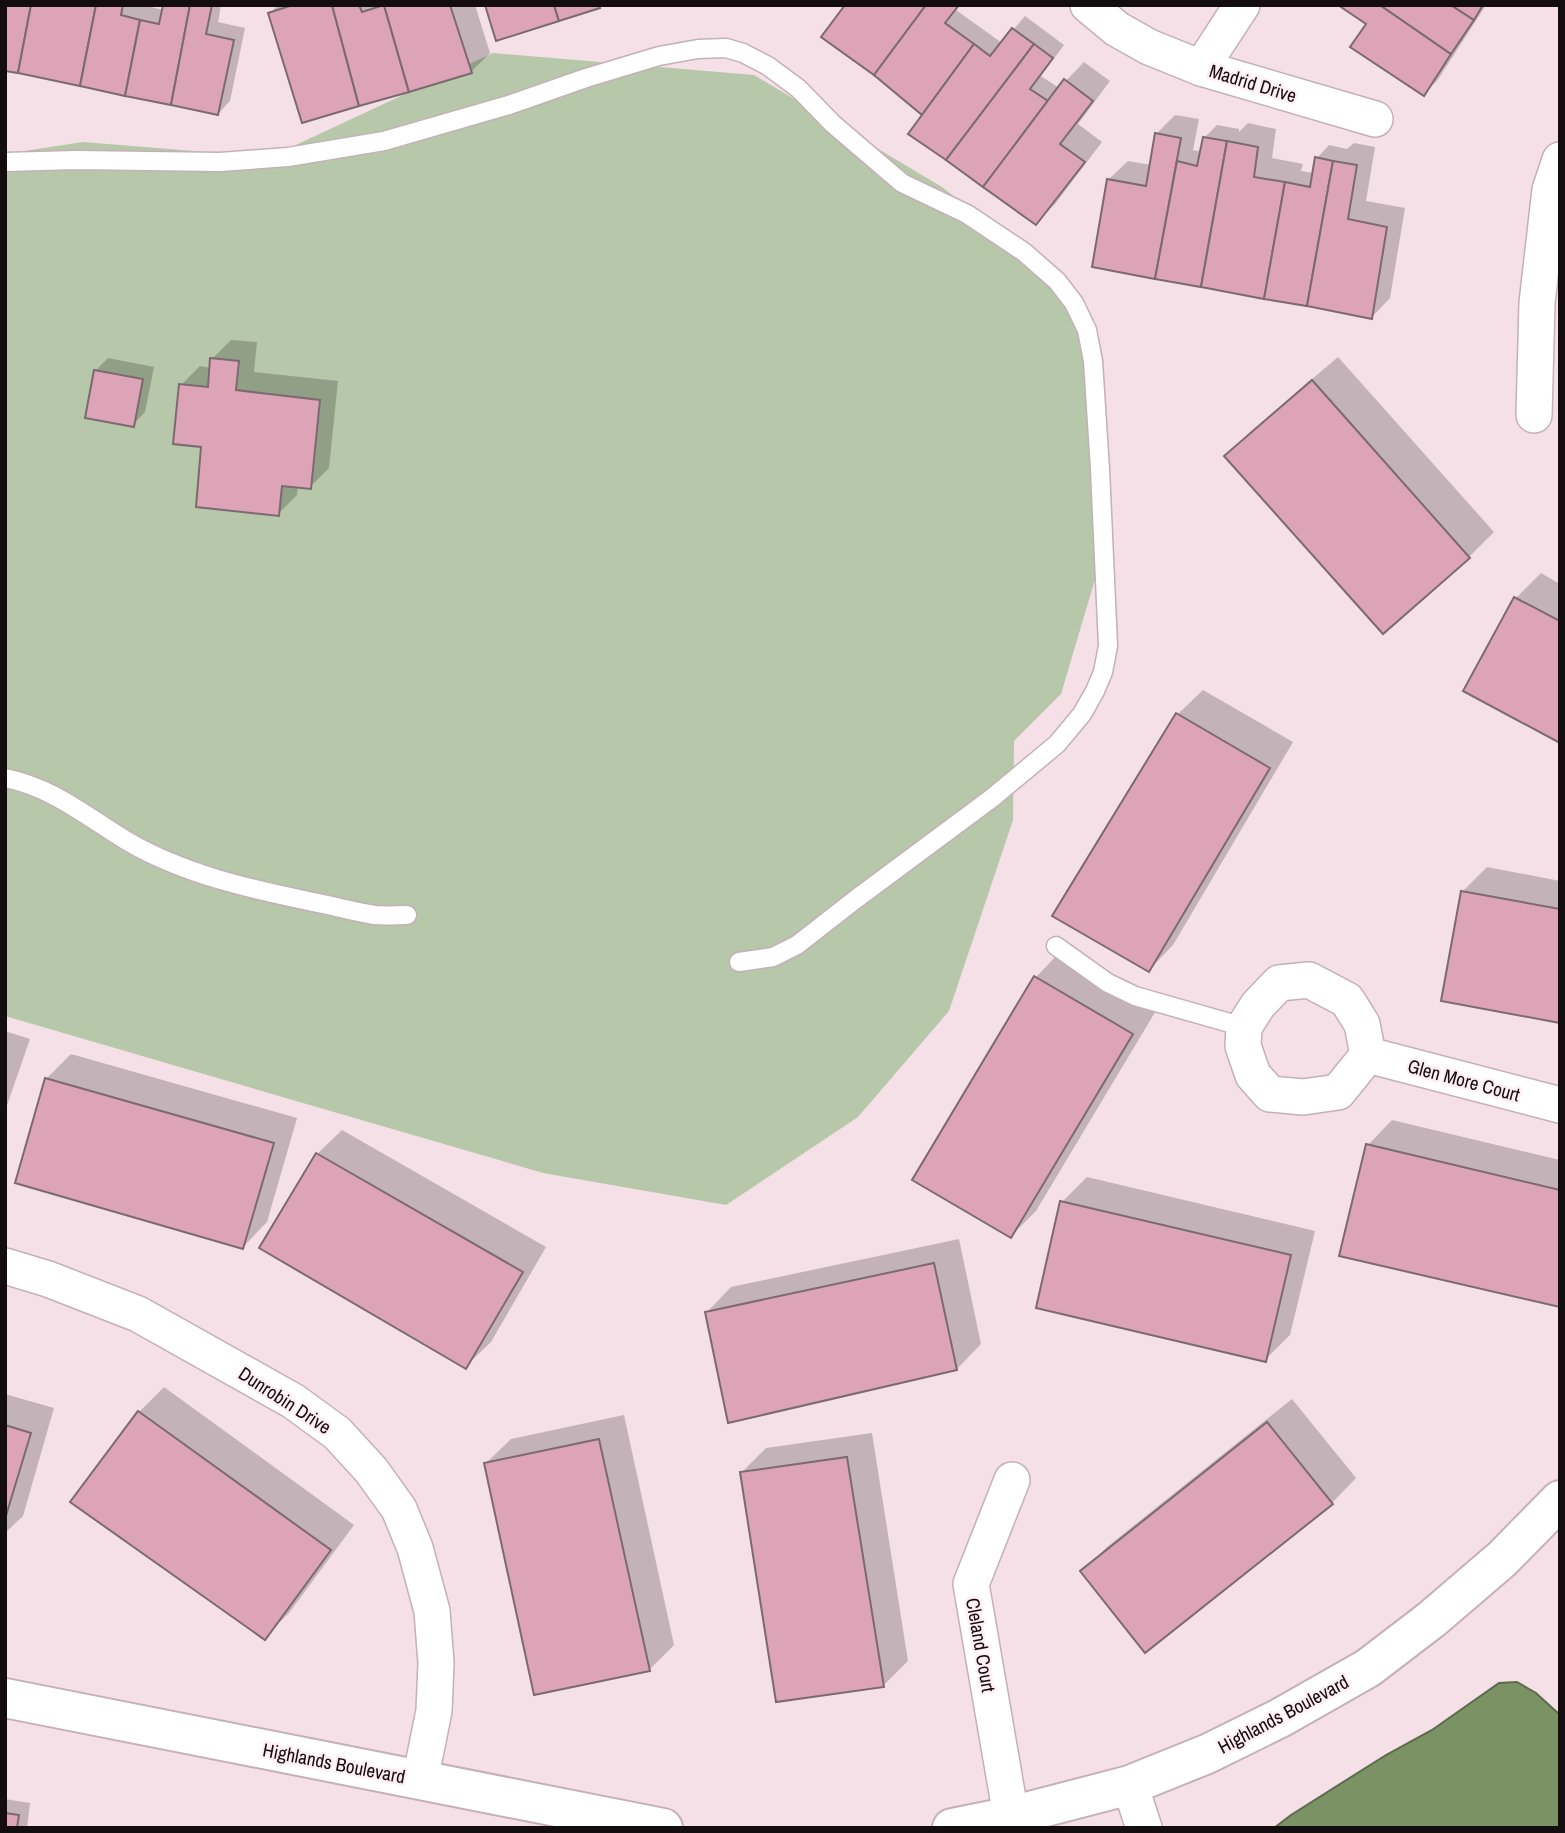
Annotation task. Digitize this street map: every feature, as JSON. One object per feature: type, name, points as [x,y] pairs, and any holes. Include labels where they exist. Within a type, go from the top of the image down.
[{"type":"street","points":[[1088,5],[1117,29],[1149,47],[1201,68]]},
{"type":"street","name":"Madrid Drive","points":[[1242,5],[1201,68],[1375,119]]},
{"type":"street","points":[[1534,415],[1537,303],[1550,190],[1560,160]]},
{"type":"street","points":[[1309,980],[1347,1000],[1362,1024],[1368,1055],[1338,1092],[1303,1097],[1270,1094],[1253,1075],[1243,1046],[1244,1027],[1258,1005],[1279,983],[1309,980]]},
{"type":"street","name":"Glen More Court","points":[[1368,1055],[1560,1105]]},
{"type":"street","name":"Dunrobin Drive","points":[[5,1266],[48,1279],[138,1314],[293,1401],[337,1433],[371,1470],[399,1509],[415,1548],[432,1611],[436,1663],[433,1711],[420,1780]]},
{"type":"street","name":"Cleland Court","points":[[1011,1816],[971,1584],[1012,1480]]},
{"type":"street","name":"Highlands Boulevard","points":[[952,1828],[1011,1816],[1130,1785],[1207,1754],[1280,1718],[1368,1668],[1432,1619],[1502,1559],[1560,1500]]},
{"type":"street","name":"Highlands Boulevard","points":[[5,1698],[663,1828]]},
{"type":"street","points":[[1130,1785],[1144,1828]]},
{"type":"lane","points":[[5,162],[220,162],[288,157],[384,141],[509,105],[660,56],[698,49],[726,48],[743,53],[768,66],[799,89],[832,124],[902,183],[967,214],[1024,252],[1057,281],[1074,303],[1087,330],[1093,361],[1108,646],[1103,672],[1095,691],[1082,714],[1057,744],[992,798],[797,945],[773,957],[739,962]]},
{"type":"lane","points":[[5,778],[23,781],[48,792],[127,841],[166,861],[202,874],[272,894],[377,915],[407,915]]},
{"type":"lane","points":[[1056,946],[1108,982],[1135,996],[1244,1027]]},
{"type":"shaded area","points":[[493,53],[754,75],[942,187],[1047,270],[1105,382],[1107,539],[1061,694],[1014,741],[1013,820],[949,1011],[858,1117],[726,1205],[543,1173],[5,1016],[5,154],[83,142],[270,157]]},
{"type":"shaded area","points":[[1517,1682],[1536,1693],[1560,1715],[1560,1828],[1274,1828],[1386,1755],[1432,1730],[1499,1683]]},
{"type":"building","points":[[5,5],[31,5],[18,73],[5,71]]},
{"type":"building","points":[[31,5],[96,5],[80,86],[18,73]]},
{"type":"building","points":[[96,5],[123,5],[121,15],[140,20],[125,96],[80,86]]},
{"type":"building","points":[[163,5],[190,5],[171,105],[125,96],[140,20],[159,24]]},
{"type":"building","points":[[190,5],[212,5],[206,34],[234,40],[218,115],[171,105]]},
{"type":"building","points":[[293,5],[332,5],[359,106],[302,123],[268,13]]},
{"type":"building","points":[[332,5],[359,5],[362,12],[384,5],[409,92],[359,106]]},
{"type":"building","points":[[384,5],[450,5],[472,73],[409,92]]},
{"type":"building","points":[[485,5],[554,5],[559,21],[496,41]]},
{"type":"building","points":[[554,5],[599,5],[600,8],[559,21]]},
{"type":"building","points":[[845,5],[926,5],[874,75],[821,37]]},
{"type":"building","points":[[926,5],[959,5],[945,23],[974,44],[922,115],[874,75]]},
{"type":"building","points":[[1338,5],[1380,5],[1451,54],[1424,96],[1350,47],[1366,24]]},
{"type":"building","points":[[1380,5],[1451,5],[1474,20],[1451,54]]},
{"type":"building","points":[[1451,5],[1483,5],[1474,20]]},
{"type":"building","points":[[1012,28],[1034,44],[946,160],[908,134],[974,44],[990,56]]},
{"type":"building","points":[[1034,44],[1053,58],[1030,89],[1048,101],[983,187],[946,160]]},
{"type":"building","points":[[1064,79],[1093,101],[1060,144],[1085,162],[1036,225],[983,187]]},
{"type":"building","points":[[1155,133],[1181,138],[1155,279],[1092,267],[1107,179],[1146,186]]},
{"type":"building","points":[[1203,137],[1227,141],[1201,287],[1155,279],[1177,161],[1197,166]]},
{"type":"building","points":[[1227,141],[1258,147],[1254,177],[1285,182],[1264,299],[1201,287]]},
{"type":"building","points":[[1315,157],[1333,161],[1307,306],[1264,299],[1285,182],[1310,187]]},
{"type":"building","points":[[1333,161],[1357,165],[1348,219],[1387,227],[1372,319],[1307,306]]},
{"type":"building","points":[[210,358],[239,361],[236,390],[320,400],[311,489],[282,486],[279,516],[196,507],[201,447],[173,444],[179,384],[208,387]]},
{"type":"building","points":[[94,370],[143,379],[134,427],[85,418]]},
{"type":"building","points":[[1312,380],[1470,558],[1383,634],[1224,456]]},
{"type":"building","points":[[1514,597],[1560,621],[1560,743],[1463,691]]},
{"type":"building","points":[[1176,713],[1270,768],[1149,972],[1052,916]]},
{"type":"building","points":[[1461,891],[1560,909],[1560,1023],[1441,1001]]},
{"type":"building","points":[[1034,976],[1133,1034],[1011,1238],[912,1180]]},
{"type":"building","points":[[45,1078],[274,1143],[243,1249],[15,1183]]},
{"type":"building","points":[[1366,1144],[1560,1190],[1560,1307],[1339,1256]]},
{"type":"building","points":[[316,1153],[523,1272],[466,1369],[259,1248]]},
{"type":"building","points":[[1060,1201],[1291,1255],[1266,1362],[1036,1308]]},
{"type":"building","points":[[934,1263],[957,1370],[728,1423],[705,1312]]},
{"type":"building","points":[[138,1411],[331,1550],[265,1640],[70,1502]]},
{"type":"building","points":[[1267,1422],[1333,1504],[1145,1653],[1080,1571]]},
{"type":"building","points":[[5,1425],[31,1433],[5,1519]]},
{"type":"building","points":[[599,1439],[650,1671],[534,1695],[484,1463]]},
{"type":"building","points":[[847,1457],[884,1687],[776,1702],[740,1472]]},
{"type":"building","points":[[5,1813],[19,1815],[17,1828],[5,1828]]}]
